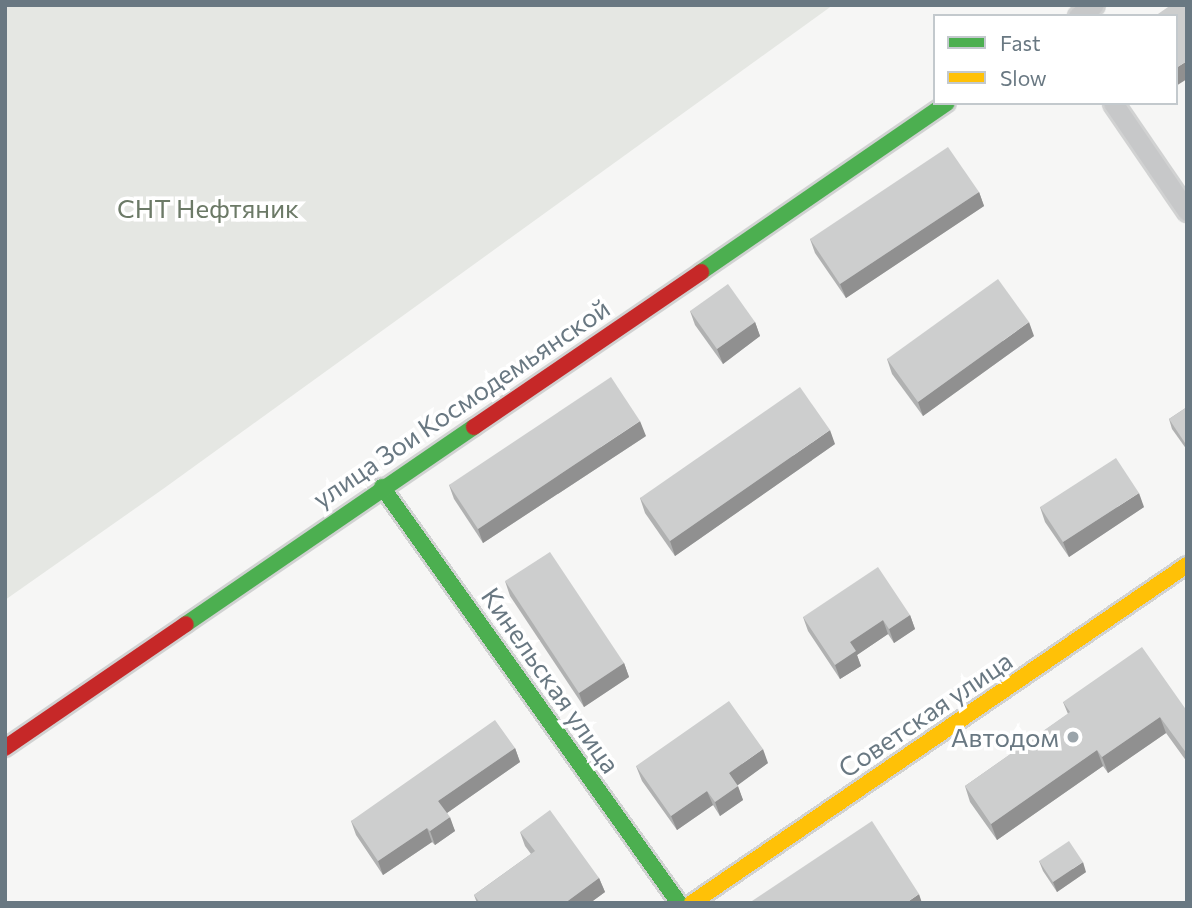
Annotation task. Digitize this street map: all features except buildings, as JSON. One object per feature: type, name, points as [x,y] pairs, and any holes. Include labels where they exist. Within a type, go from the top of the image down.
[{"type":"street","name":"улица Зои Космодемьянской","points":[[5,748],[382,487],[944,105]]},
{"type":"street","points":[[1114,105],[1187,211]]},
{"type":"street","name":"Кинельская улица","points":[[382,487],[679,903]]},
{"type":"street","name":"Советская улица","points":[[692,903],[1187,565]]},
{"type":"green space","name":"СНТ Нефтяник","points":[[5,5],[833,5],[5,600]]},
{"type":"traffic: fast","points":[[701,272],[944,105]]},
{"type":"traffic: fast","points":[[186,624],[474,427]]},
{"type":"traffic: fast","points":[[382,487],[679,903]]},
{"type":"traffic: slow","points":[[692,903],[1187,565]]},
{"type":"traffic: jam","points":[[474,427],[701,272]]},
{"type":"traffic: jam","points":[[5,748],[186,624]]},
{"type":"place","name":"Автодом","points":[[1073,737]]}]
